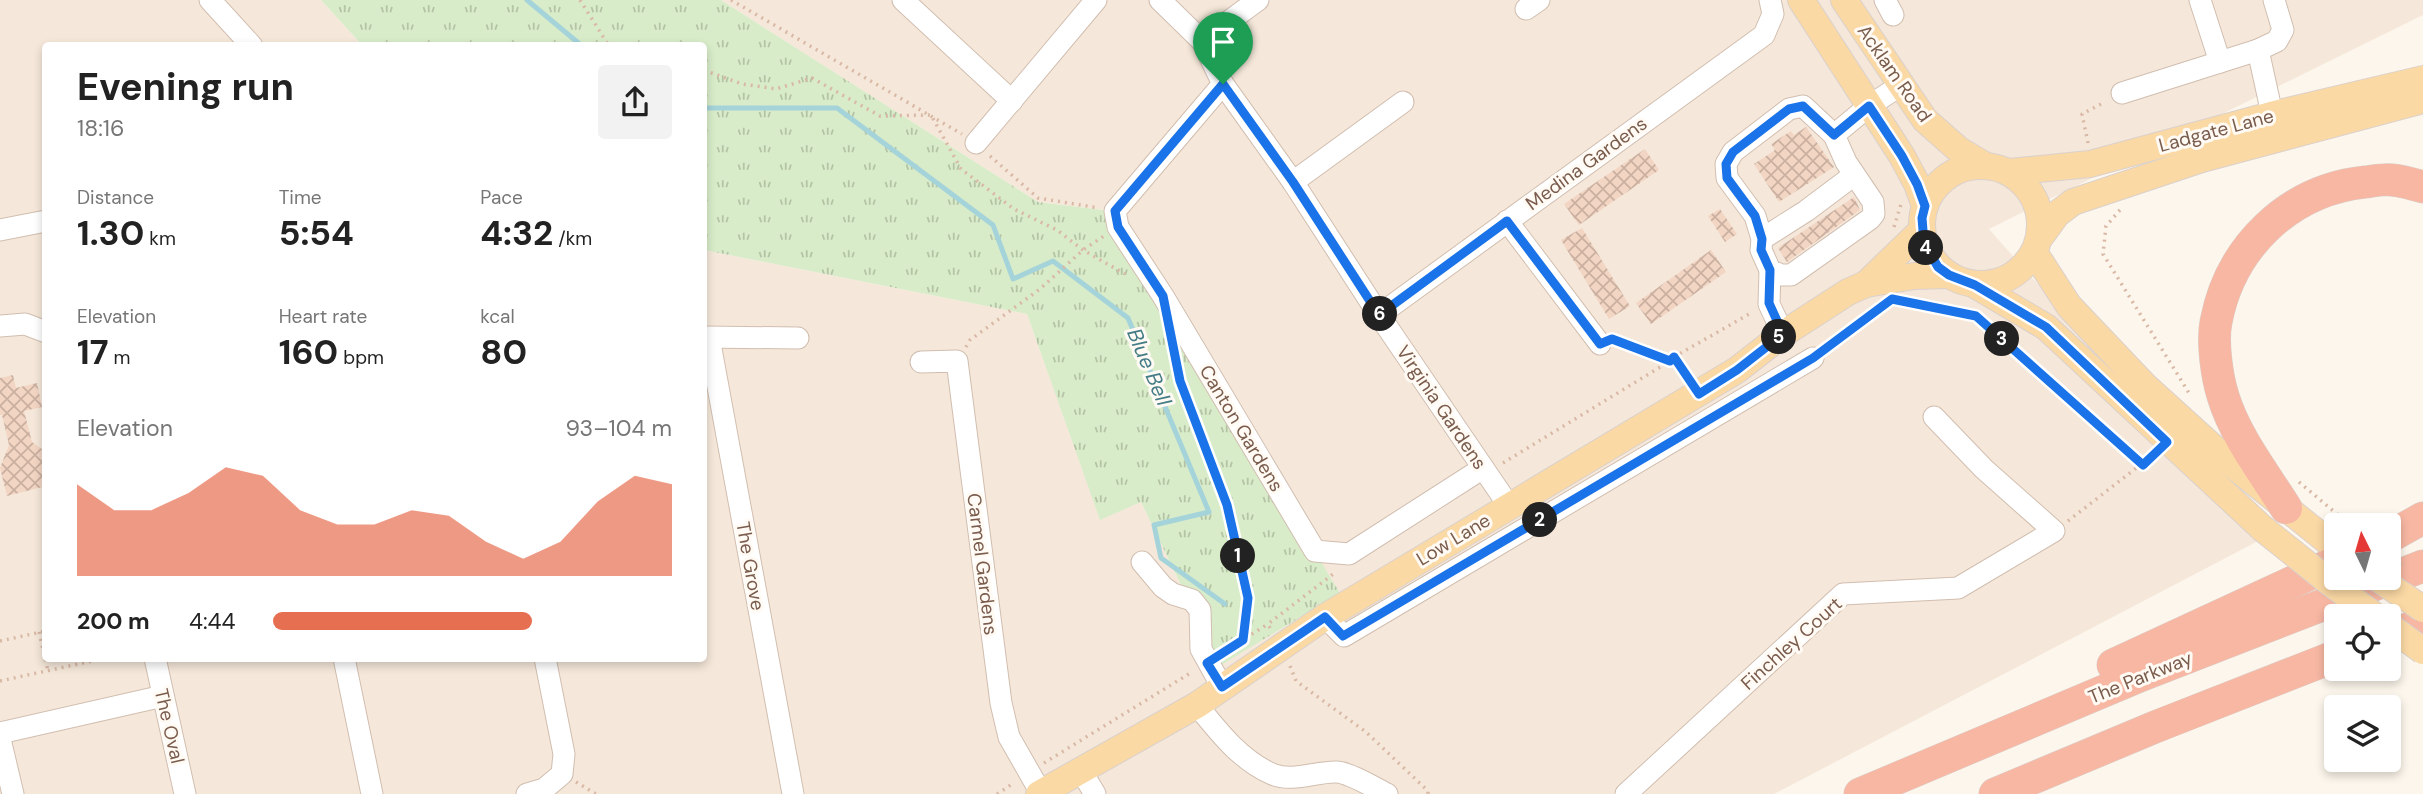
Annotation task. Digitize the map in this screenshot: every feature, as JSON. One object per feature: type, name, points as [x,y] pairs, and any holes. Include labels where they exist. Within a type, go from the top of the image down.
[{"type":"highway","points":[[2282,518],[2223,396],[2217,363],[2215,324],[2227,285],[2247,250],[2271,222],[2303,199],[2343,184],[2390,180],[2423,187]]},
{"type":"highway","points":[[2401,530],[2423,518]]},
{"type":"highway","name":"The Parkway","points":[[1860,794],[2142,675],[2423,566]]},
{"type":"highway","points":[[1852,794],[2028,705],[2324,568]]},
{"type":"highway","points":[[2401,631],[2423,623]]},
{"type":"highway","points":[[1996,794],[2155,727],[2324,661]]},
{"type":"main road","name":"Acklam Road","points":[[1801,0],[1902,156],[1917,184],[1923,218]]},
{"type":"main road","name":"Acklam Road","points":[[1844,0],[1925,120],[1959,150],[1997,169]]},
{"type":"main road","name":"Ladgate Lane","points":[[2038,244],[2057,214],[2073,202],[2202,159],[2272,127],[2423,79]]},
{"type":"main road","name":"Ladgate Lane","points":[[1997,169],[2090,164],[2423,100]]},
{"type":"main road","points":[[2324,541],[2282,518],[2167,442],[2046,327],[1975,285],[1949,275],[1930,256],[1923,218],[1934,189],[1948,175],[1966,167],[1997,169],[2029,190],[2037,204],[2038,244],[2069,306],[2145,386],[2229,462],[2282,518],[2328,581],[2359,604]]},
{"type":"main road","name":"Low Lane","points":[[1866,284],[1923,218]]},
{"type":"main road","points":[[1975,285],[1993,284],[2010,278],[2024,267],[2038,244]]},
{"type":"main road","name":"Low Lane","points":[[1036,786],[1080,769],[1197,705],[1222,687],[1274,635],[1325,617],[1699,394],[1848,292],[1866,284],[1914,276],[1949,275]]},
{"type":"main road","points":[[2395,590],[2423,609]]},
{"type":"main road","points":[[2401,635],[2423,651]]},
{"type":"street","points":[[211,0],[248,42]]},
{"type":"street","points":[[903,0],[1012,101]]},
{"type":"street","points":[[976,143],[1096,0]]},
{"type":"street","name":"Virginia Gardens","points":[[1160,0],[1202,41],[1223,84],[1293,182],[1508,506]]},
{"type":"street","points":[[1202,41],[1258,0]]},
{"type":"street","name":"Medina Gardens","points":[[1379,315],[1763,34],[1773,15],[1770,0]]},
{"type":"street","points":[[2200,0],[2220,62]]},
{"type":"street","points":[[2122,93],[2258,50],[2281,37],[2283,30],[2274,0]]},
{"type":"street","points":[[2258,50],[2272,127]]},
{"type":"street","points":[[1115,211],[1223,84]]},
{"type":"street","points":[[1834,135],[1869,106],[1901,85]]},
{"type":"street","points":[[1293,182],[1403,102]]},
{"type":"street","points":[[1770,270],[1781,275],[1791,275],[1874,214],[1873,202],[1854,175],[1834,135],[1803,106],[1789,109],[1733,152],[1726,164],[1727,178],[1755,216],[1762,239],[1761,250],[1770,270],[1769,303],[1783,334]]},
{"type":"street","points":[[1762,239],[1806,211],[1854,175]]},
{"type":"street","name":"Canton Gardens","points":[[1115,211],[1118,227],[1163,296],[1315,551],[1349,554]]},
{"type":"street","points":[[1507,221],[1600,344]]},
{"type":"street","points":[[0,230],[42,222]]},
{"type":"street","points":[[0,326],[25,324],[42,330]]},
{"type":"street","points":[[707,337],[798,338]]},
{"type":"street","name":"The Grove","points":[[707,342],[793,794]]},
{"type":"street","points":[[1325,617],[1343,636],[1813,358]]},
{"type":"street","points":[[921,362],[957,361]]},
{"type":"street","name":"Carmel Gardens","points":[[957,361],[1001,703],[1009,737],[1036,786]]},
{"type":"street","points":[[1737,370],[1750,396]]},
{"type":"street","points":[[1934,417],[1984,469],[2054,531]]},
{"type":"street","points":[[1349,554],[1485,471]]},
{"type":"street","name":"Finchley Court","points":[[1626,794],[1843,594],[1958,588],[2054,531]]},
{"type":"street","points":[[1143,562],[1163,587],[1173,594],[1192,600],[1200,610],[1201,649],[1222,687]]},
{"type":"street","name":"The Oval","points":[[156,662],[185,794]]},
{"type":"street","points":[[345,662],[372,794]]},
{"type":"street","points":[[527,794],[544,789],[562,774],[564,754],[546,662]]},
{"type":"street","points":[[0,733],[163,696]]},
{"type":"street","points":[[1197,705],[1222,736],[1274,775],[1305,777],[1339,772],[1387,794]]},
{"type":"street","points":[[0,739],[13,794]]},
{"type":"street","points":[[1080,769],[1095,794]]},
{"type":"path","points":[[580,0],[606,42]]},
{"type":"path","points":[[731,0],[976,143],[1038,198],[1115,211]]},
{"type":"path","points":[[707,72],[742,84],[776,89],[812,79],[880,116],[931,115]]},
{"type":"path","points":[[2089,147],[2082,114],[2122,93]]},
{"type":"path","points":[[931,115],[961,169],[1014,209],[1057,230],[1083,250],[1129,276]]},
{"type":"path","points":[[957,361],[970,341],[1040,289],[1083,250]]},
{"type":"path","points":[[1813,358],[1892,299],[1976,316],[2143,465]]},
{"type":"path","points":[[1600,344],[1612,339],[1670,361]]},
{"type":"path","points":[[1173,345],[1180,381],[1227,505],[1248,598],[1243,640]]},
{"type":"path","points":[[1485,471],[1674,357],[1699,394]]},
{"type":"path","points":[[2054,531],[2143,465],[2167,442]]},
{"type":"path","points":[[2332,510],[2336,513]]},
{"type":"path","points":[[997,794],[1036,786],[1243,640],[1274,635],[1339,570],[1349,554]]},
{"type":"path","points":[[39,632],[42,645]]},
{"type":"path","points":[[0,641],[42,632]]},
{"type":"path","points":[[1274,635],[1296,681],[1366,732],[1428,791],[1428,794]]},
{"type":"path","points":[[46,662],[48,671]]},
{"type":"path","points":[[0,681],[82,662]]},
{"type":"shaded area","points":[[0,0],[321,0],[359,42],[42,42],[42,662],[707,662],[707,251],[1027,314],[1100,519],[1141,502],[1220,666],[1340,593],[1115,238],[1103,210],[1038,202],[721,0],[2423,0],[2423,15],[1989,229],[2262,539],[1774,794],[0,794]]},
{"type":"green space","points":[[321,0],[721,0],[1038,202],[1103,210],[1115,238],[1160,297],[1340,593],[1220,666],[1141,502],[1100,520],[1027,314],[707,251],[707,42],[359,42]]},
{"type":"building","points":[[1806,127],[1834,167],[1779,202],[1754,164],[1775,150],[1771,144],[1791,131],[1794,135]]},
{"type":"building","points":[[1645,149],[1659,170],[1579,225],[1564,204]]},
{"type":"building","points":[[1854,197],[1860,210],[1787,262],[1778,248]]},
{"type":"building","points":[[1720,209],[1737,234],[1725,242],[1708,216]]},
{"type":"building","points":[[1582,228],[1630,306],[1609,319],[1561,240]]},
{"type":"building","points":[[1711,250],[1726,272],[1651,324],[1636,303]]},
{"type":"building","points":[[13,375],[16,388],[37,383],[42,407],[24,411],[32,442],[42,449],[42,487],[7,496],[0,468],[9,445],[0,415],[0,378]]},
{"type":"waterway","name":"Blue Bell","points":[[527,0],[577,42]]},
{"type":"waterway","name":"Blue Bell","points":[[707,108],[837,108],[993,225],[1013,279],[1053,261],[1128,318],[1209,512],[1154,525],[1161,558],[1225,604]]},
{"type":"route","points":[[1223,84],[1293,182],[1379,315],[1507,221],[1600,344],[1612,339],[1670,361],[1674,357],[1699,394],[1737,370],[1783,334],[1769,303],[1770,270],[1761,250],[1762,239],[1755,216],[1727,178],[1726,164],[1733,152],[1789,109],[1803,106],[1834,135],[1869,106],[1917,184],[1925,206],[1922,218],[1924,243],[1938,267],[1949,275],[1999,298],[2046,327],[2167,442],[2143,465],[1976,316],[1892,299],[1813,358],[1343,636],[1325,617],[1222,687],[1207,663],[1243,640],[1248,598],[1227,505],[1180,381],[1163,296],[1118,227],[1115,211],[1223,84]]}]
